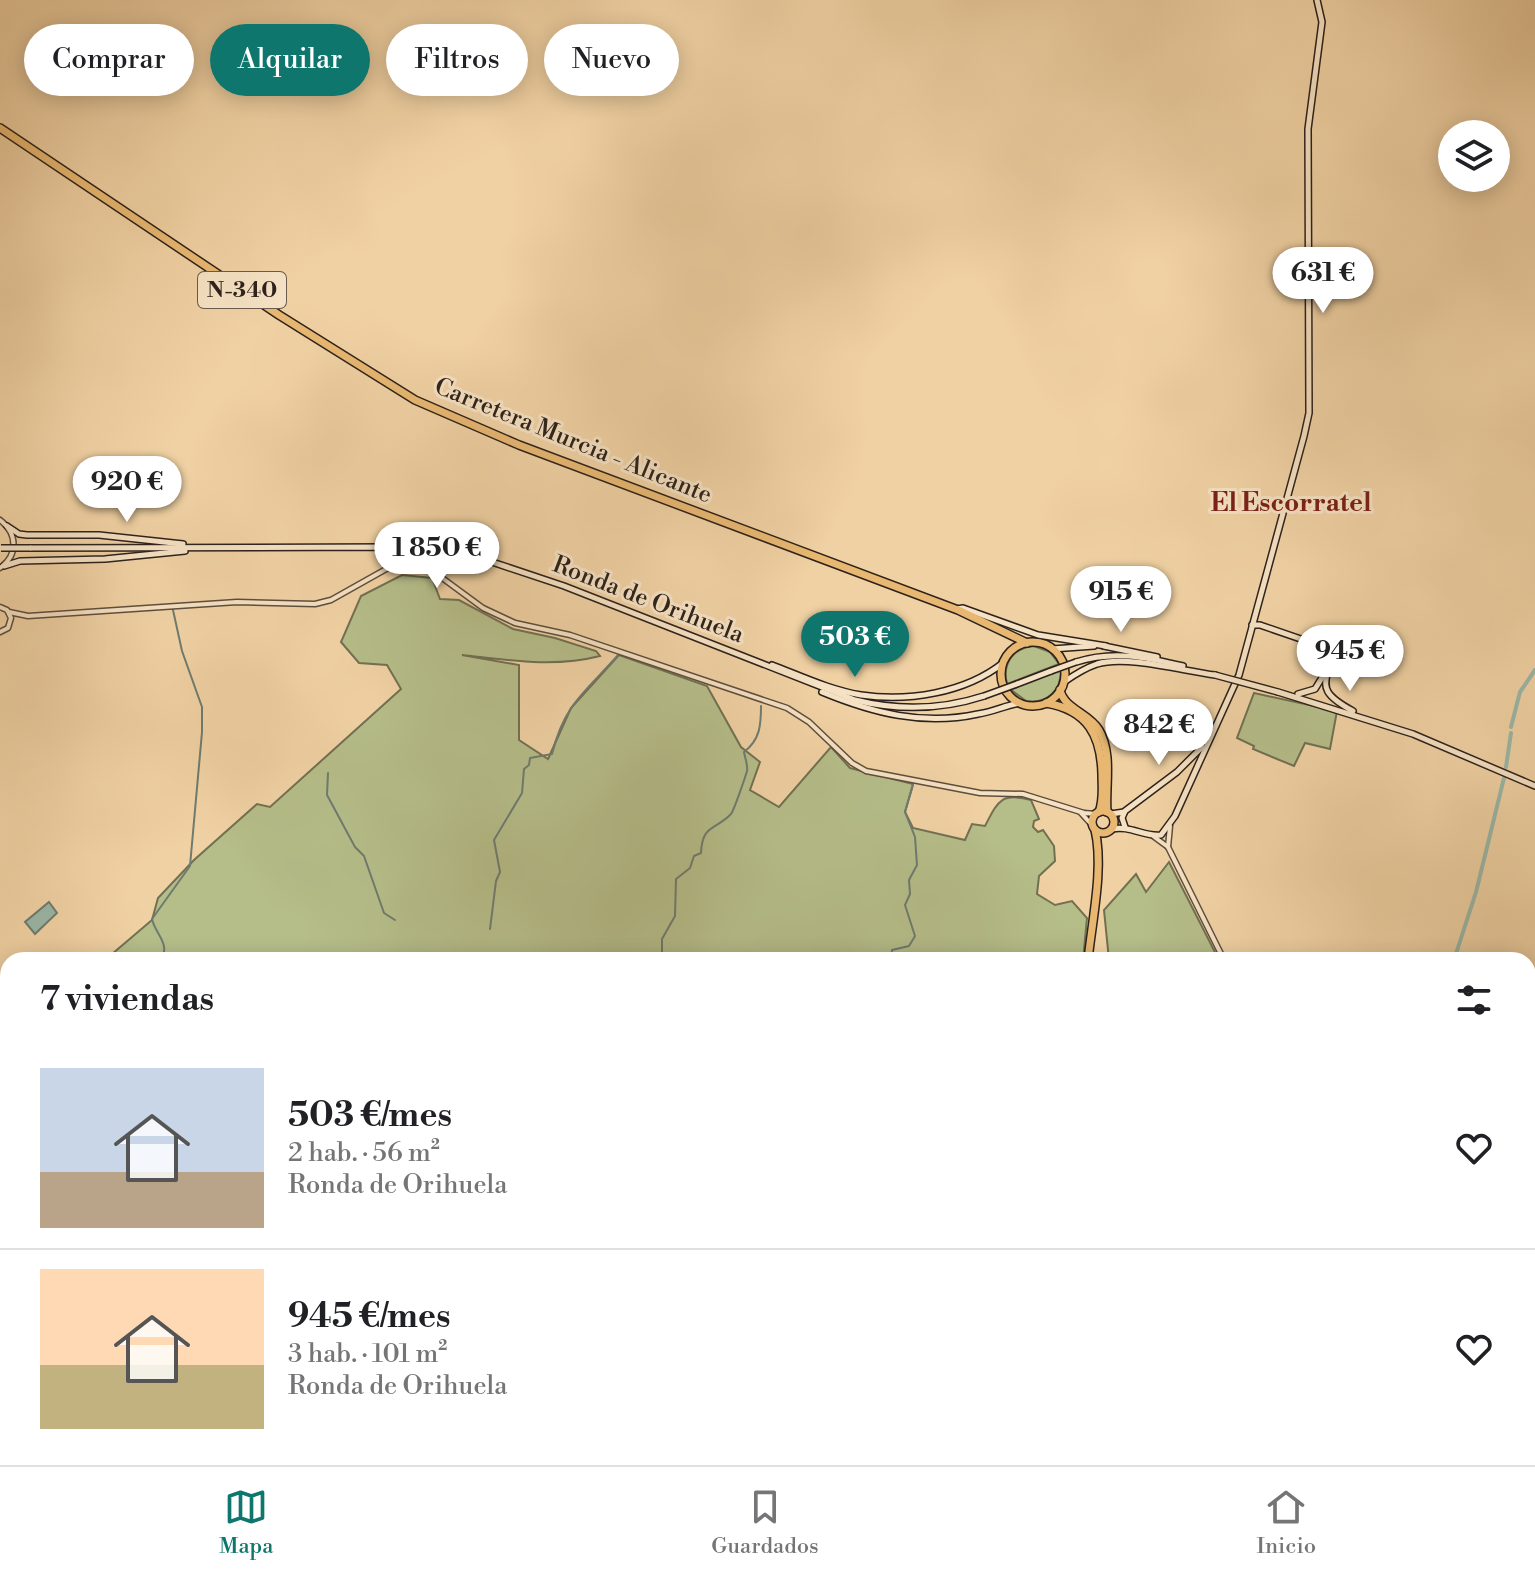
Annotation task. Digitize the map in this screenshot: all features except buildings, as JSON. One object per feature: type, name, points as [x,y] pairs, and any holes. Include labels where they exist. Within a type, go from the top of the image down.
[{"type":"highway","name":"Carretera Murcia - Alicante","points":[[0,128],[349,360],[415,400],[519,445],[957,609],[1027,643]]},
{"type":"highway","points":[[1001,630],[1007,639],[1008,655]]},
{"type":"highway","points":[[1027,643],[1016,647],[1003,663],[1004,686],[1020,703],[1036,706],[1046,703],[1062,686]]},
{"type":"highway","name":"N-340","points":[[1027,643],[1040,643],[1052,649]]},
{"type":"highway","points":[[1052,649],[1062,660],[1064,701],[1086,715],[1101,735],[1106,754],[1103,813],[1093,827],[1097,843],[1096,877],[1089,952]]},
{"type":"highway","points":[[1046,703],[1076,715],[1090,725],[1096,736],[1102,770],[1103,813],[1114,822],[1096,877]]},
{"type":"highway","points":[[1093,827],[1103,833],[1110,830]]},
{"type":"main road","points":[[1110,830],[1126,828],[1153,836],[1161,835],[1170,824],[1236,683],[1309,413],[1308,114],[1322,22],[1317,0]]},
{"type":"main road","points":[[7,526],[27,535],[99,535],[236,548]]},
{"type":"main road","name":"Ronda de Orihuela","points":[[0,548],[392,547],[486,560],[564,586],[834,693],[876,705],[925,708],[957,704],[1092,657],[1121,654],[1215,675],[1365,717],[1434,742],[1535,786]]},
{"type":"main road","points":[[1,568],[20,561],[105,559],[177,551],[268,548]]},
{"type":"main road","points":[[957,609],[963,608],[1038,635],[1147,654],[1180,666]]},
{"type":"main road","points":[[1255,616],[1268,629]]},
{"type":"main road","points":[[1252,625],[1324,647],[1328,656],[1325,682],[1330,697],[1365,717]]},
{"type":"main road","points":[[1248,641],[1254,632],[1268,629]]},
{"type":"main road","points":[[716,646],[828,687],[860,695],[913,696],[946,690],[981,677],[1003,663]]},
{"type":"main road","points":[[1052,649],[1106,646]]},
{"type":"main road","points":[[1062,686],[1091,666],[1106,663],[1170,667],[1215,675]]},
{"type":"main road","points":[[767,667],[846,702],[897,716],[958,718],[1020,703]]},
{"type":"main road","points":[[1291,695],[1305,694],[1315,689],[1326,671]]},
{"type":"main road","points":[[1103,813],[1125,811],[1177,772],[1210,736]]},
{"type":"main road","points":[[1177,772],[1185,773],[1189,782]]},
{"type":"main road","points":[[1125,811],[1122,823],[1126,828]]},
{"type":"street","points":[[0,520],[7,526],[14,547],[9,561],[1,568]]},
{"type":"street","points":[[0,632],[28,616],[237,602],[315,604],[331,600],[388,568],[409,564],[430,569],[483,608],[515,623],[570,635],[787,708],[809,722],[852,763],[866,771],[980,793],[1023,794],[1079,811],[1103,813]]},
{"type":"street","points":[[3,607],[28,616]]},
{"type":"street","points":[[3,607],[10,625]]},
{"type":"street","points":[[1079,811],[1093,827]]},
{"type":"street","points":[[1168,847],[1170,824]]},
{"type":"street","points":[[1153,836],[1168,847],[1220,952]]},
{"type":"green space","points":[[402,575],[432,578],[440,599],[459,600],[513,629],[596,651],[600,656],[565,662],[513,661],[462,655],[519,665],[519,740],[548,759],[571,708],[619,655],[707,686],[741,747],[760,762],[750,790],[779,807],[831,747],[850,768],[913,784],[905,812],[913,828],[965,840],[972,824],[985,826],[1002,801],[1013,797],[1031,800],[1039,819],[1034,821],[1033,827],[1038,832],[1043,830],[1054,846],[1055,861],[1039,876],[1037,894],[1055,905],[1072,901],[1087,918],[1084,952],[114,952],[152,920],[158,898],[194,860],[257,804],[270,807],[401,689],[387,665],[359,663],[341,642],[361,596]]},
{"type":"green space","points":[[1034,646],[1050,652],[1059,664],[1007,684],[1006,669],[1011,658],[1020,650]]},
{"type":"green space","points":[[1061,670],[1055,690],[1046,698],[1026,701],[1010,689]]},
{"type":"green space","points":[[1254,693],[1337,711],[1330,749],[1305,743],[1294,766],[1253,749],[1254,746],[1237,738]]},
{"type":"green space","points":[[1169,862],[1215,952],[1108,952],[1104,910],[1136,874],[1146,892]]},
{"type":"shaded area","points":[[49,902],[57,913],[35,934],[25,922]]},
{"type":"waterway","points":[[164,952],[164,944],[152,919],[190,866],[202,732],[202,707],[182,651],[173,610]]},
{"type":"waterway","points":[[490,929],[500,872],[494,840],[522,793],[524,769],[529,765],[530,758],[552,754],[570,710],[619,654]]},
{"type":"waterway","points":[[1511,727],[1520,692],[1535,670]]},
{"type":"waterway","points":[[662,952],[662,939],[675,916],[676,879],[690,868],[694,856],[701,853],[707,832],[731,814],[747,771],[744,752],[758,732],[761,706]]},
{"type":"waterway","points":[[1506,767],[1511,733]]},
{"type":"waterway","points":[[328,773],[327,795],[355,847],[364,856],[384,913],[395,920]]},
{"type":"waterway","points":[[1457,952],[1476,892],[1504,778]]},
{"type":"waterway","points":[[892,952],[909,946],[915,936],[905,905],[910,894],[909,880],[917,865],[915,837],[905,812],[913,785]]},
{"type":"district","name":"El Escorratel","points":[[1291,503]]}]
